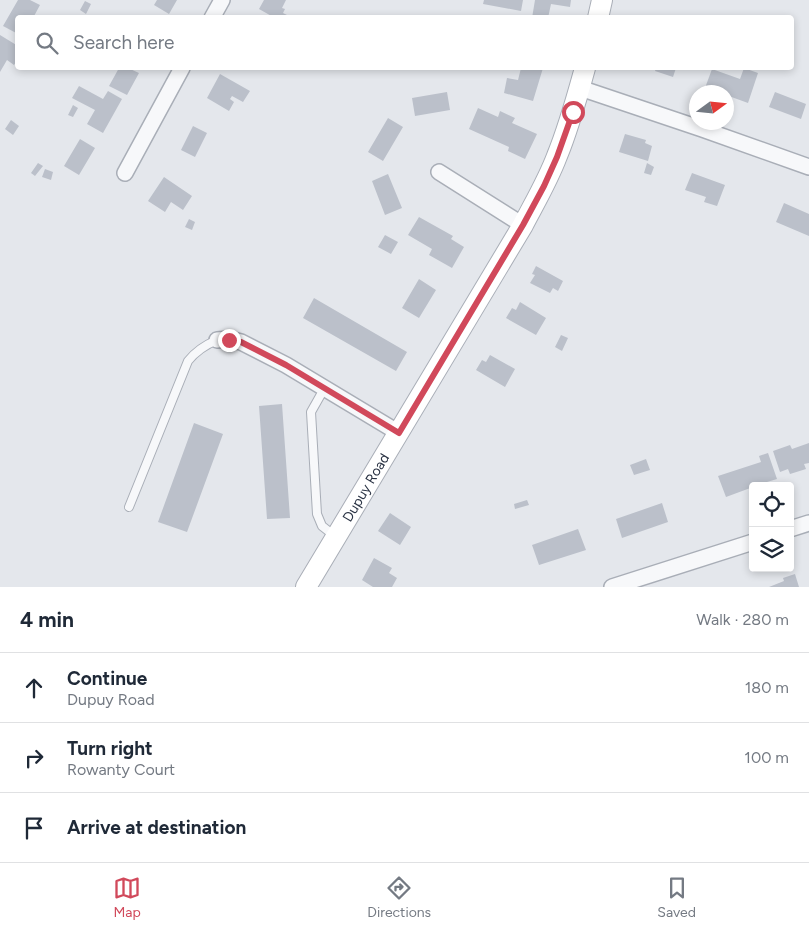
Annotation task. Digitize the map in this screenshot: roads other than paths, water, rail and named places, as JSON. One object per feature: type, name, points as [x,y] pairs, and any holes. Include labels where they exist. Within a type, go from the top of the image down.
[{"type":"street","points":[[214,15],[222,0]]},
{"type":"street","points":[[599,15],[602,0]]},
{"type":"street","points":[[125,173],[181,70]]},
{"type":"street","name":"Dupuy Road","points":[[306,587],[523,225],[557,157],[584,70]]},
{"type":"street","points":[[580,88],[809,167]]},
{"type":"street","points":[[439,172],[523,225]]},
{"type":"street","points":[[217,340],[241,342],[286,365],[399,433]]},
{"type":"street","points":[[794,528],[809,523]]},
{"type":"street","points":[[612,587],[749,543]]},
{"type":"lane","points":[[128,507],[188,361],[196,352],[217,340]]},
{"type":"lane","points":[[324,388],[311,412],[317,514],[322,526],[336,537]]}]
